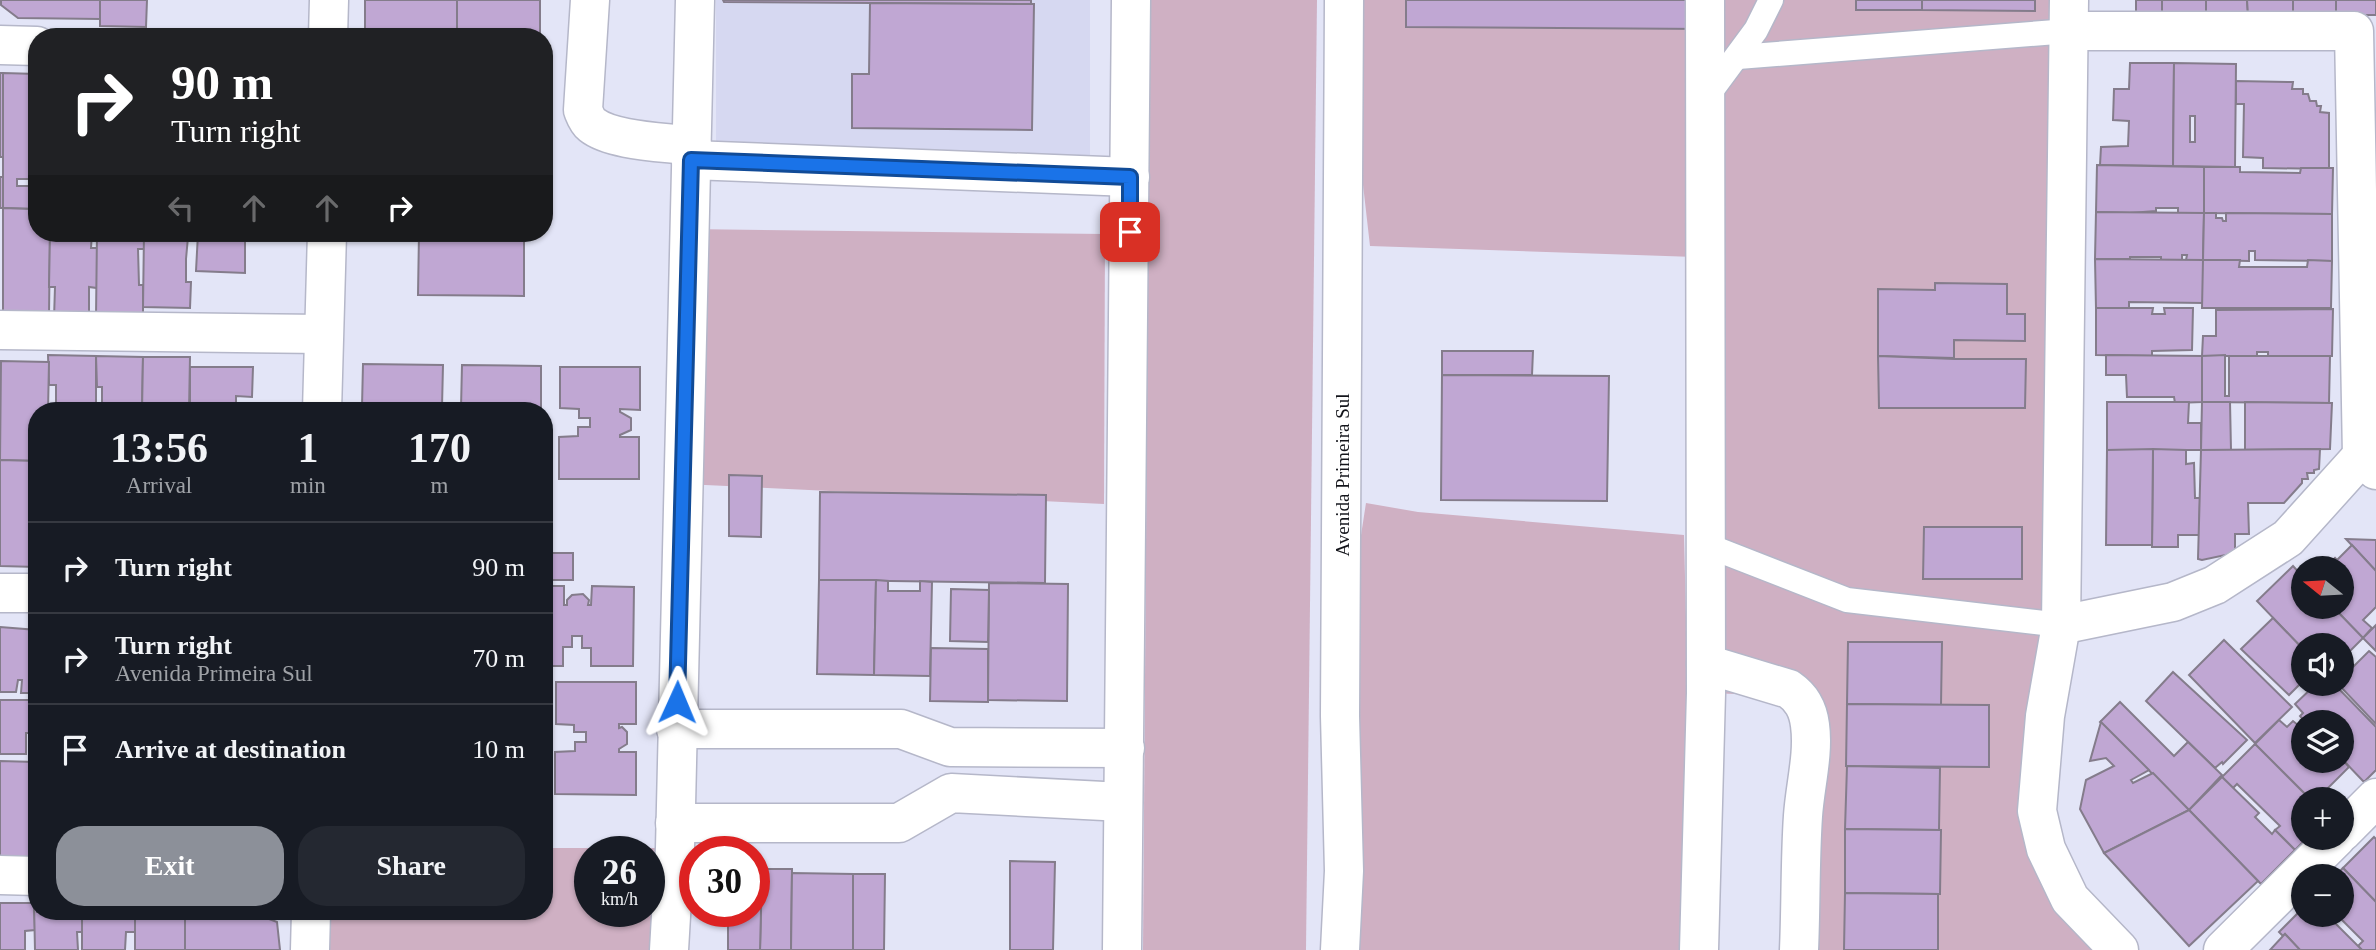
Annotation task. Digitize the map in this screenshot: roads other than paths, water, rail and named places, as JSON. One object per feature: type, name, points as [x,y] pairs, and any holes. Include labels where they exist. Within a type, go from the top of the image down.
[{"type":"street","points":[[328,28],[329,0]]},
{"type":"street","points":[[590,0],[583,110],[586,119],[601,131],[691,153],[1130,177]]},
{"type":"street","points":[[669,950],[675,823],[695,0]]},
{"type":"street","points":[[1122,950],[1131,0]]},
{"type":"street","name":"Avenida Primeira Sul","points":[[1340,950],[1344,871],[1340,716],[1344,0]]},
{"type":"street","points":[[1699,950],[1706,664],[1705,0]]},
{"type":"street","points":[[2060,625],[2173,602],[2215,585],[2288,538],[2369,463],[2365,31],[2069,15],[2060,625],[2045,716],[2037,811],[2046,849],[2070,899],[2119,950]]},
{"type":"street","points":[[0,45],[28,46]]},
{"type":"street","points":[[321,402],[327,242]]},
{"type":"street","points":[[0,330],[323,334]]},
{"type":"street","points":[[0,593],[28,593]]},
{"type":"street","points":[[1706,664],[1789,689],[1799,696],[1806,709],[1810,726],[1810,747],[1803,817],[1799,950]]},
{"type":"street","points":[[676,729],[901,729],[950,747],[1125,748]]},
{"type":"street","points":[[950,747],[951,793]]},
{"type":"street","points":[[675,823],[899,823],[951,793],[1123,802]]},
{"type":"street","points":[[2354,820],[2376,798]]},
{"type":"street","points":[[2223,950],[2324,850]]},
{"type":"street","points":[[0,874],[28,876]]},
{"type":"street","points":[[310,950],[311,920]]},
{"type":"lane","points":[[1705,99],[1738,57],[1771,0]]},
{"type":"lane","points":[[1738,57],[2069,15]]},
{"type":"lane","points":[[1706,545],[1847,600],[2060,625]]}]
